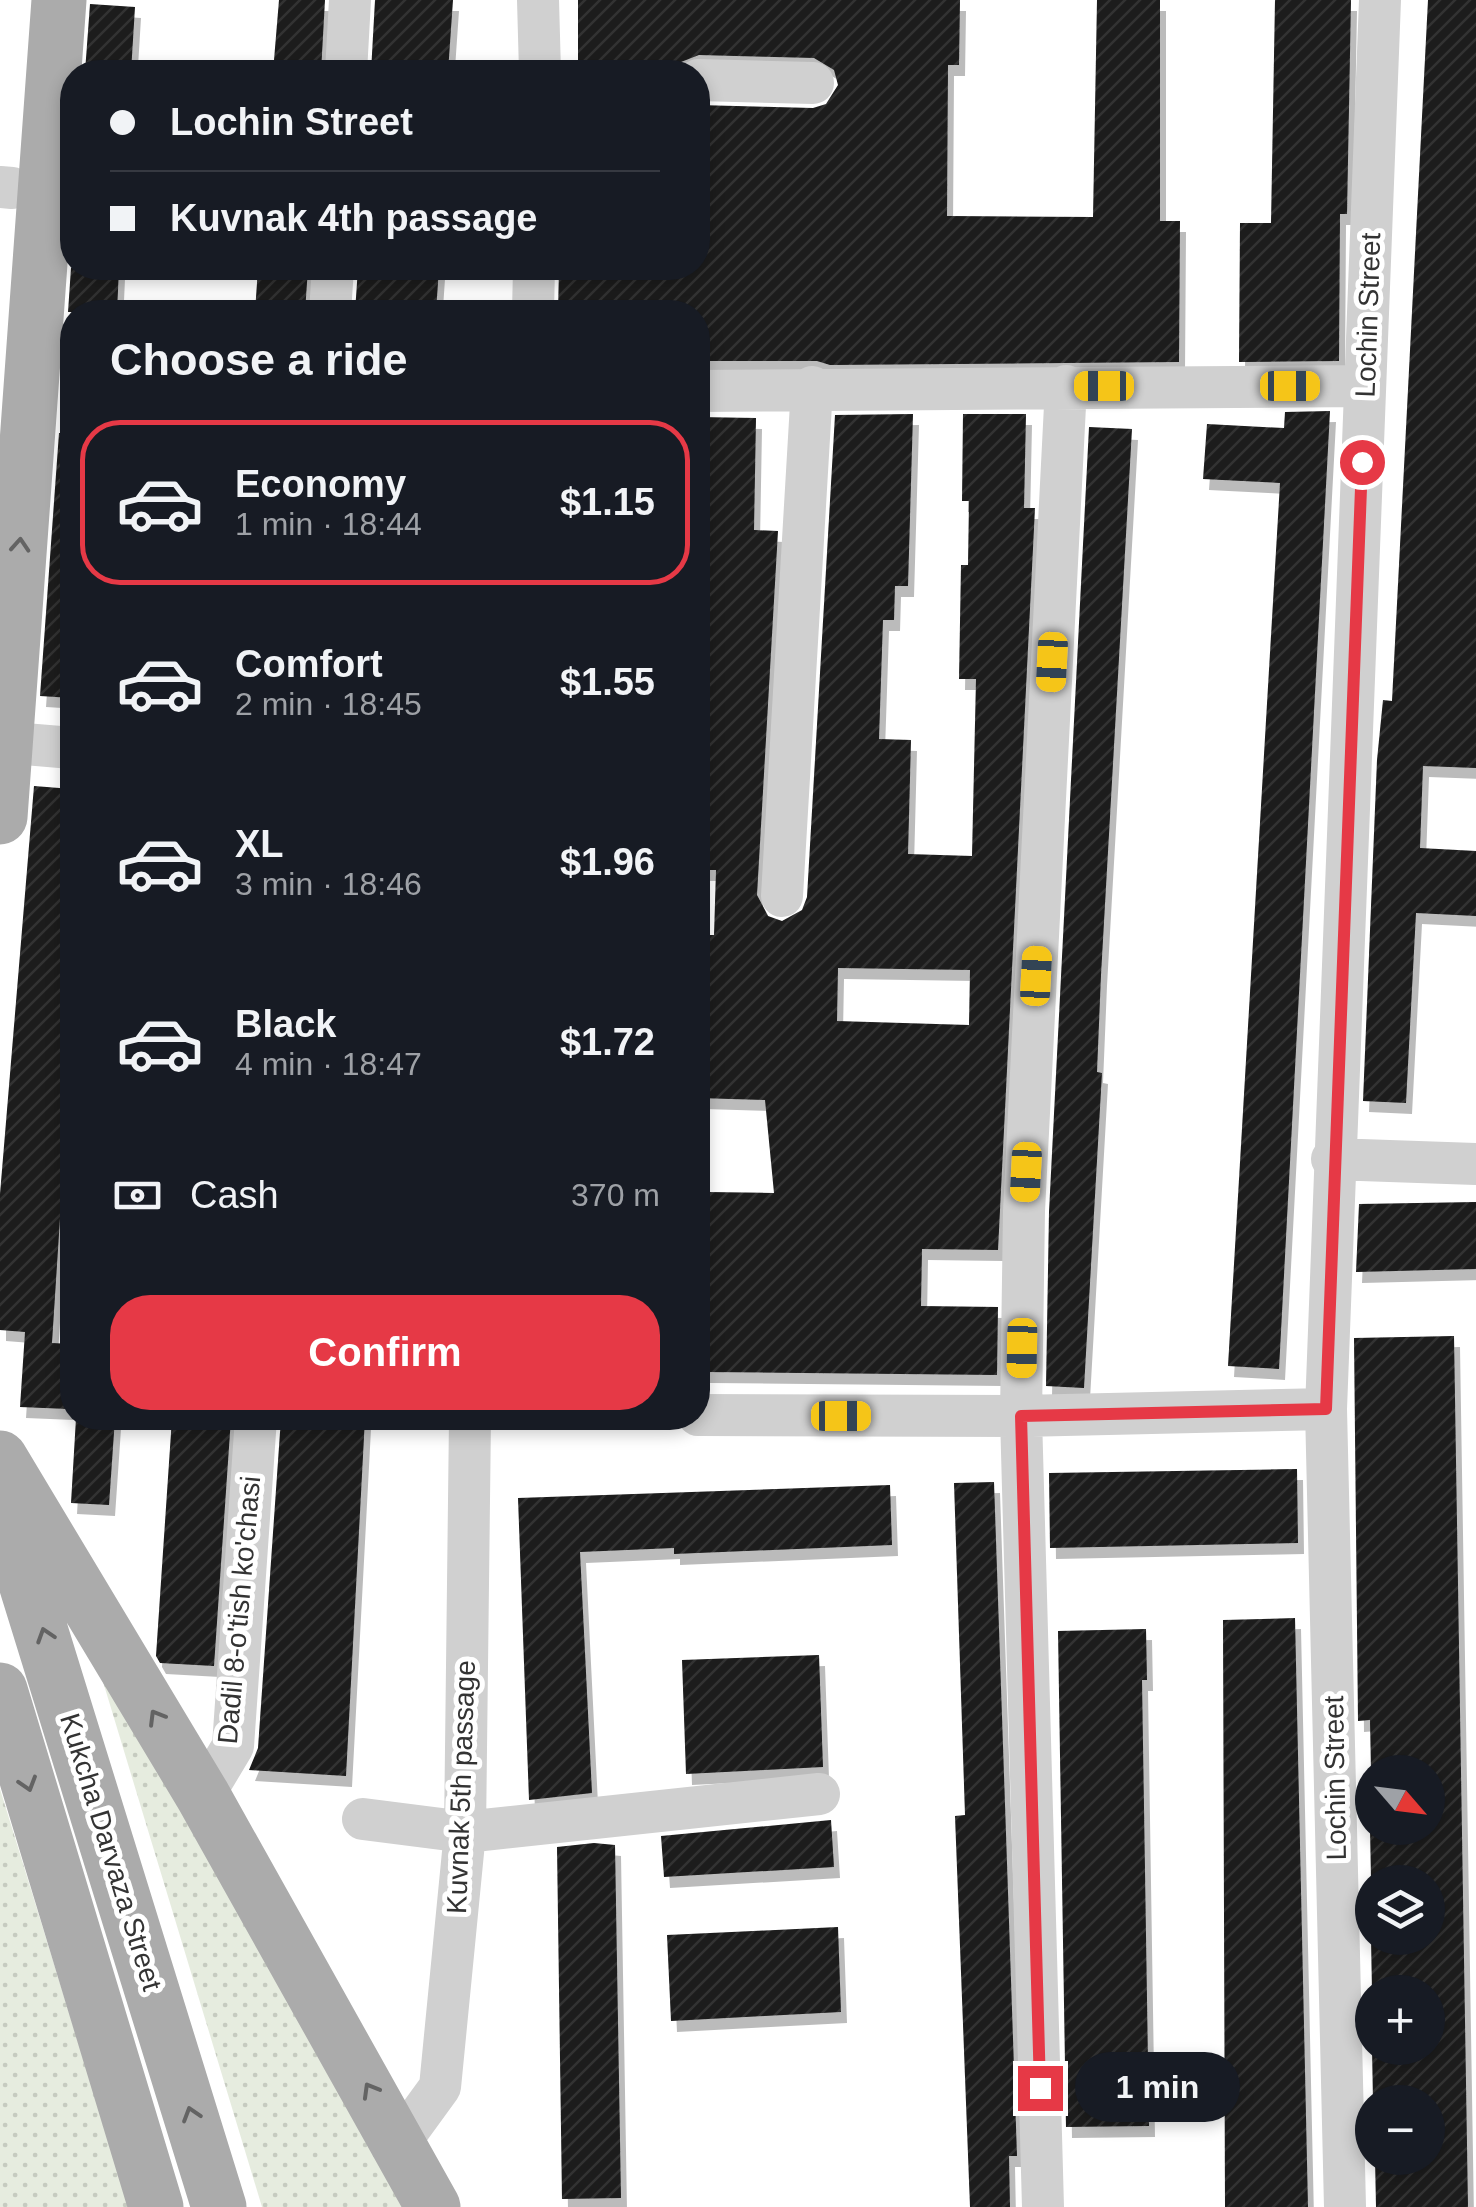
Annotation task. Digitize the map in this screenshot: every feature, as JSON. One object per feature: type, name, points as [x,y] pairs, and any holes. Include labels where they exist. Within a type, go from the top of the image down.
[{"type":"main road","points":[[0,816],[26,0]]},
{"type":"main road","points":[[0,339],[19,188],[59,0]]},
{"type":"main road","points":[[0,1458],[203,1796],[400,2142],[432,2207]]},
{"type":"main road","name":"Kukcha Darvaza Street","points":[[0,1498],[219,2207]]},
{"type":"main road","points":[[0,1690],[156,2207]]},
{"type":"street","points":[[347,60],[350,0]]},
{"type":"street","points":[[538,0],[540,60]]},
{"type":"street","name":"Lochin Street","points":[[1345,2207],[1326,1409],[1332,1159],[1380,0]]},
{"type":"street","points":[[710,80],[813,83]]},
{"type":"street","points":[[1043,2207],[1021,1416],[1024,1212],[1066,386]]},
{"type":"street","points":[[710,391],[1365,386]]},
{"type":"street","points":[[782,896],[812,387]]},
{"type":"street","points":[[3,742],[60,747]]},
{"type":"street","points":[[1332,1159],[1476,1164]]},
{"type":"street","points":[[710,1416],[1021,1416],[1326,1409]]},
{"type":"street","name":"Dadil 8-o'tish ko'chasi","points":[[203,1796],[233,1746],[255,1430]]},
{"type":"street","name":"Kuvnak 5th passage","points":[[400,2142],[440,2086],[464,1832],[470,1430]]},
{"type":"street","points":[[363,1819],[464,1832],[819,1794]]},
{"type":"shaded area","points":[[91,1642],[409,2207],[262,2207]]},
{"type":"shaded area","points":[[0,1789],[129,2207],[0,2207]]},
{"type":"building","points":[[279,0],[325,0],[322,60],[274,60]]},
{"type":"building","points":[[375,0],[453,0],[449,60],[372,60]]},
{"type":"building","points":[[578,0],[960,0],[959,65],[948,65],[947,216],[1093,217],[1097,0],[1160,0],[1160,221],[1180,221],[1179,362],[830,365],[817,361],[710,361],[710,300],[558,300],[559,280],[710,280],[710,105],[813,108],[826,104],[838,85],[834,70],[814,58],[699,55],[686,60],[578,60]]},
{"type":"building","points":[[1275,0],[1351,0],[1347,214],[1340,214],[1339,361],[1239,362],[1240,223],[1271,223]]},
{"type":"building","points":[[1428,0],[1476,0],[1476,768],[1423,766],[1420,848],[1476,851],[1476,916],[1416,913],[1406,1103],[1363,1101],[1377,760],[1383,700],[1392,701]]},
{"type":"building","points":[[90,4],[135,7],[132,60],[86,60]]},
{"type":"building","points":[[70,280],[118,280],[118,300],[69,300]]},
{"type":"building","points":[[257,280],[307,280],[306,300],[256,300]]},
{"type":"building","points":[[357,280],[438,280],[437,300],[356,300]]},
{"type":"building","points":[[1330,411],[1279,1369],[1228,1366],[1280,483],[1203,479],[1207,424],[1284,428],[1285,412]]},
{"type":"building","points":[[913,414],[908,586],[895,586],[894,620],[883,620],[879,739],[911,740],[908,854],[972,856],[976,679],[959,679],[961,565],[968,565],[969,501],[962,501],[963,414],[1026,414],[1024,508],[1035,508],[998,1250],[922,1249],[921,1306],[998,1307],[997,1375],[710,1372],[710,1192],[774,1193],[765,1100],[710,1098],[710,935],[714,935],[716,870],[710,870],[710,417],[756,418],[754,530],[778,531],[757,895],[768,916],[782,921],[802,910],[807,897],[835,415]],"holes":[[[838,968],[970,970],[969,1025],[837,1021]]]},
{"type":"building","points":[[1089,427],[1132,429],[1101,975],[1097,1072],[1102,1073],[1084,1388],[1046,1386],[1049,1212]]},
{"type":"building","points":[[59,433],[60,697],[40,696]]},
{"type":"building","points":[[34,786],[60,788],[60,1218],[52,1343],[60,1343],[60,1409],[20,1407],[25,1332],[0,1330],[0,1194]]},
{"type":"building","points":[[1476,1202],[1476,1269],[1356,1272],[1359,1204]]},
{"type":"building","points":[[1454,1336],[1468,2207],[1376,2207],[1375,2175],[1445,2175],[1445,2085],[1373,2085],[1372,2065],[1445,2065],[1445,1975],[1372,1975],[1371,1955],[1445,1955],[1445,1865],[1371,1865],[1370,1845],[1445,1845],[1445,1755],[1371,1755],[1370,1720],[1358,1721],[1354,1338]]},
{"type":"building","points":[[75,1430],[114,1430],[109,1505],[71,1503]]},
{"type":"building","points":[[171,1430],[230,1430],[214,1666],[160,1663],[156,1656]]},
{"type":"building","points":[[280,1430],[364,1430],[346,1776],[249,1770],[258,1748]]},
{"type":"building","points":[[1297,1469],[1298,1543],[1050,1548],[1049,1473]]},
{"type":"building","points":[[994,1482],[1017,2156],[1009,2156],[1010,2207],[970,2207],[955,1816],[965,1815],[954,1483]]},
{"type":"building","points":[[890,1485],[892,1545],[674,1554],[674,1548],[580,1552],[592,1793],[529,1800],[518,1498]]},
{"type":"building","points":[[1295,1618],[1308,2207],[1225,2207],[1223,1620]]},
{"type":"building","points":[[1146,1629],[1147,1680],[1142,1680],[1149,2126],[1066,2127],[1058,1631]]},
{"type":"building","points":[[819,1655],[823,1767],[686,1774],[682,1660]]},
{"type":"building","points":[[831,1820],[834,1867],[664,1877],[661,1836]]},
{"type":"building","points":[[615,1845],[621,2198],[562,2199],[557,1847]]},
{"type":"building","points":[[838,1927],[841,2012],[671,2021],[667,1935]]},
{"type":"route","points":[[1040,2088],[1021,1416],[1326,1409],[1332,1159],[1362,462]]}]
